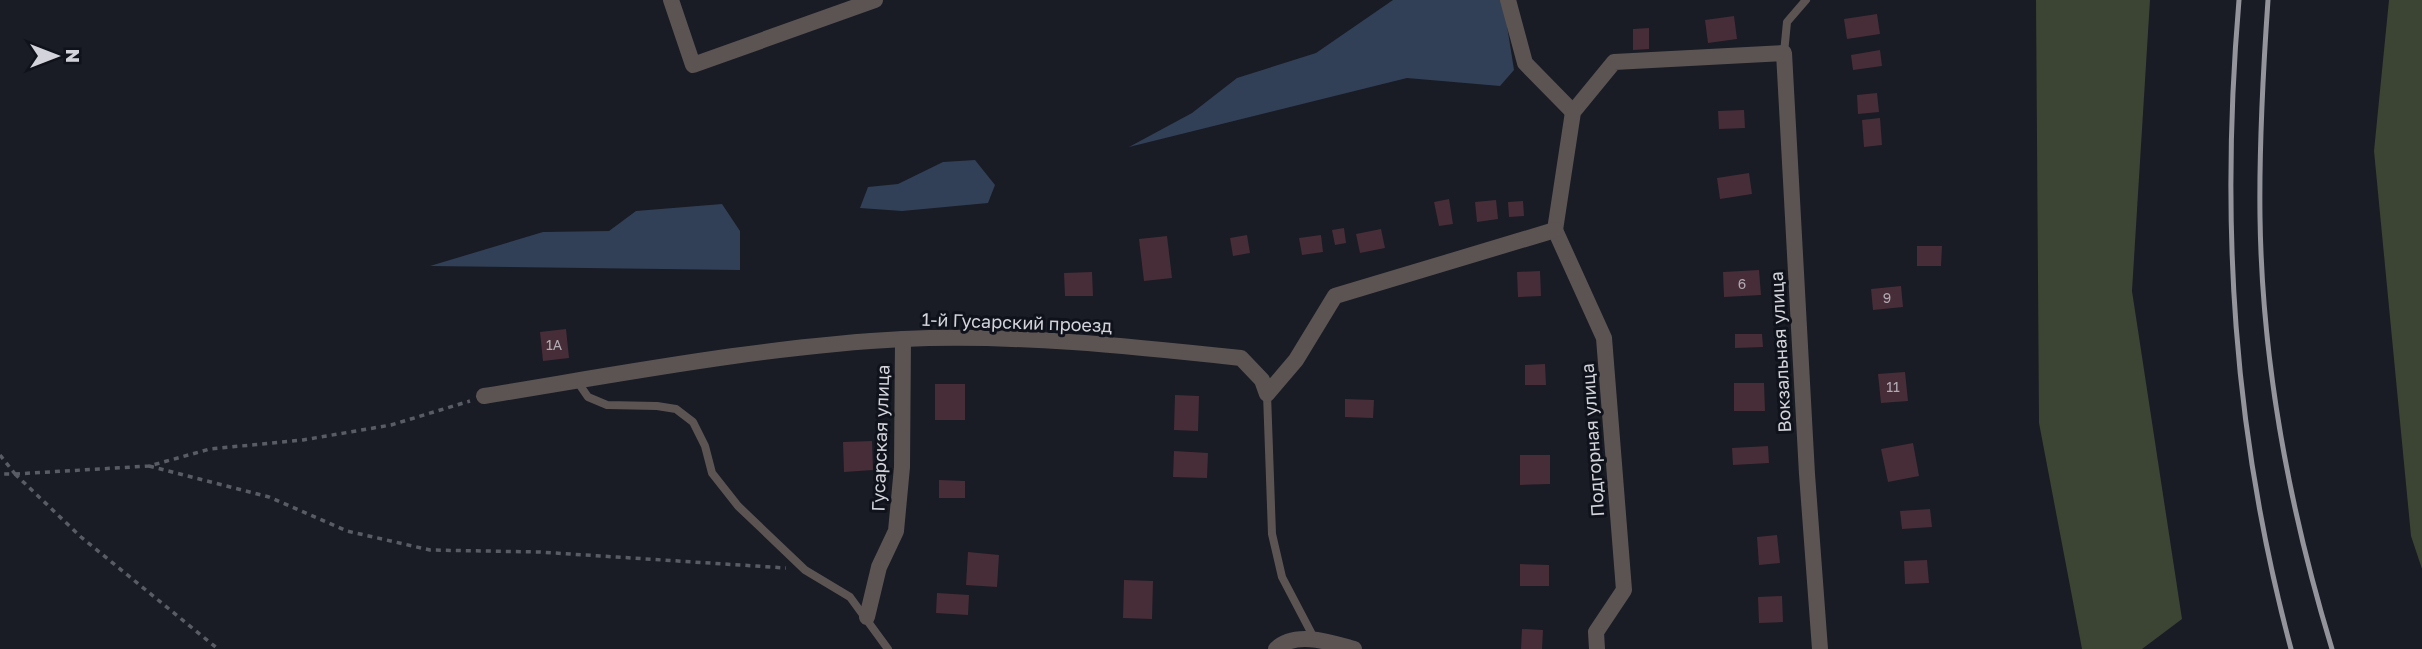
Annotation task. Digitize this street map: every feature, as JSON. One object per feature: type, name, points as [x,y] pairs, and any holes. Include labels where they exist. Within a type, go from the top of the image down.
[{"type":"street","points":[[671,0],[693,65],[875,0]]},
{"type":"street","points":[[1508,0],[1525,63],[1573,112]]},
{"type":"street","points":[[1267,394],[1296,360],[1335,296],[1555,230],[1573,112],[1614,62],[1784,53]]},
{"type":"street","name":"Вокзальная улица","points":[[1784,53],[1807,474],[1820,649]]},
{"type":"street","name":"Подгорная улица","points":[[1555,230],[1604,338],[1624,590],[1595,632],[1597,649]]},
{"type":"street","name":"1-й Гусарский проезд","points":[[484,396],[735,357],[903,339],[1069,340],[1241,358],[1262,380],[1267,394]]},
{"type":"street","name":"Гусарская улица","points":[[867,617],[879,567],[895,531],[902,467],[903,339]]},
{"type":"street","points":[[1276,649],[1281,645],[1314,638],[1354,649]]},
{"type":"lane","points":[[1784,53],[1787,22],[1806,0]]},
{"type":"lane","points":[[577,381],[588,397],[607,405],[676,409],[693,422],[705,446],[712,473],[738,506],[805,569],[850,597],[888,649]]},
{"type":"lane","points":[[1267,394],[1272,534],[1282,577],[1314,638]]},
{"type":"path","points":[[0,474],[149,467],[210,449],[303,440],[391,425],[484,396]]},
{"type":"path","points":[[0,455],[15,474],[81,537],[218,649]]},
{"type":"path","points":[[149,467],[269,497],[347,531],[430,550],[538,552],[805,569]]},
{"type":"green space","points":[[2036,0],[2150,0],[2132,291],[2182,619],[2142,649],[2082,649],[2039,423]]},
{"type":"green space","points":[[2389,0],[2422,0],[2422,569],[2411,536],[2374,151]]},
{"type":"water","points":[[1393,0],[1503,0],[1514,70],[1500,86],[1407,78],[1129,147],[1192,113],[1237,78],[1316,53]]},
{"type":"water","points":[[975,160],[995,185],[988,203],[902,211],[860,208],[868,187],[898,184],[943,162]]},
{"type":"water","points":[[722,204],[740,231],[740,270],[430,266],[543,232],[609,231],[636,211]]},
{"type":"building","points":[[1877,14],[1880,34],[1847,39],[1844,19]]},
{"type":"building","points":[[1734,16],[1737,39],[1708,43],[1705,20]]},
{"type":"building","points":[[1649,28],[1649,49],[1633,50],[1633,29]]},
{"type":"building","points":[[1880,50],[1882,66],[1853,70],[1851,55]]},
{"type":"building","points":[[1877,93],[1879,112],[1858,114],[1857,95]]},
{"type":"building","points":[[1744,110],[1745,128],[1719,129],[1718,111]]},
{"type":"building","points":[[1880,118],[1882,145],[1864,147],[1862,120]]},
{"type":"building","points":[[1749,173],[1752,194],[1720,199],[1717,178]]},
{"type":"building","points":[[1449,199],[1453,224],[1439,226],[1434,202]]},
{"type":"building","points":[[1496,200],[1498,219],[1477,222],[1475,202]]},
{"type":"building","points":[[1523,201],[1524,216],[1509,217],[1508,202]]},
{"type":"building","points":[[1344,228],[1346,243],[1335,245],[1332,230]]},
{"type":"building","points":[[1381,229],[1385,248],[1360,253],[1356,234]]},
{"type":"building","points":[[1247,235],[1250,253],[1233,256],[1230,238]]},
{"type":"building","points":[[1321,235],[1323,252],[1302,255],[1299,238]]},
{"type":"building","points":[[1167,236],[1172,278],[1144,281],[1139,239]]},
{"type":"building","points":[[1917,246],[1942,246],[1941,266],[1917,266]]},
{"type":"building","points":[[1759,270],[1761,295],[1724,297],[1723,272]]},
{"type":"building","points":[[1540,271],[1541,296],[1518,297],[1517,272]]},
{"type":"building","points":[[1092,272],[1093,296],[1065,296],[1064,273]]},
{"type":"building","points":[[1901,286],[1903,307],[1873,310],[1871,289]]},
{"type":"building","points":[[566,329],[569,358],[543,361],[540,332]]},
{"type":"building","points":[[1735,334],[1762,334],[1763,347],[1735,348]]},
{"type":"building","points":[[1545,364],[1546,385],[1525,385],[1525,365]]},
{"type":"building","points":[[1905,372],[1908,401],[1881,403],[1878,374]]},
{"type":"building","points":[[1734,383],[1764,383],[1765,411],[1734,411]]},
{"type":"building","points":[[935,384],[965,384],[965,420],[935,420]]},
{"type":"building","points":[[1175,395],[1199,396],[1198,431],[1174,430]]},
{"type":"building","points":[[1345,399],[1374,400],[1373,418],[1345,417]]},
{"type":"building","points":[[872,441],[873,470],[844,472],[843,442]]},
{"type":"building","points":[[1913,443],[1919,476],[1888,482],[1881,449]]},
{"type":"building","points":[[1768,446],[1769,463],[1733,465],[1732,448]]},
{"type":"building","points":[[1174,451],[1208,453],[1207,478],[1173,477]]},
{"type":"building","points":[[1520,455],[1550,455],[1550,484],[1520,485]]},
{"type":"building","points":[[939,480],[965,481],[965,498],[939,498]]},
{"type":"building","points":[[1930,509],[1932,527],[1902,529],[1900,511]]},
{"type":"building","points":[[1777,535],[1780,563],[1759,565],[1757,537]]},
{"type":"building","points":[[968,552],[999,555],[997,587],[966,585]]},
{"type":"building","points":[[1927,560],[1929,583],[1905,584],[1904,561]]},
{"type":"building","points":[[1520,564],[1549,565],[1549,586],[1520,586]]},
{"type":"building","points":[[1124,580],[1153,581],[1152,619],[1123,618]]},
{"type":"building","points":[[937,593],[969,595],[968,615],[936,613]]},
{"type":"building","points":[[1782,596],[1783,622],[1759,623],[1758,597]]},
{"type":"building","points":[[1522,629],[1543,630],[1542,649],[1521,649]]},
{"type":"railway","points":[[2239,0],[2231,165],[2236,327],[2256,487],[2271,568],[2291,649]]},
{"type":"railway","points":[[2268,0],[2260,190],[2266,326],[2291,490],[2332,649]]}]
